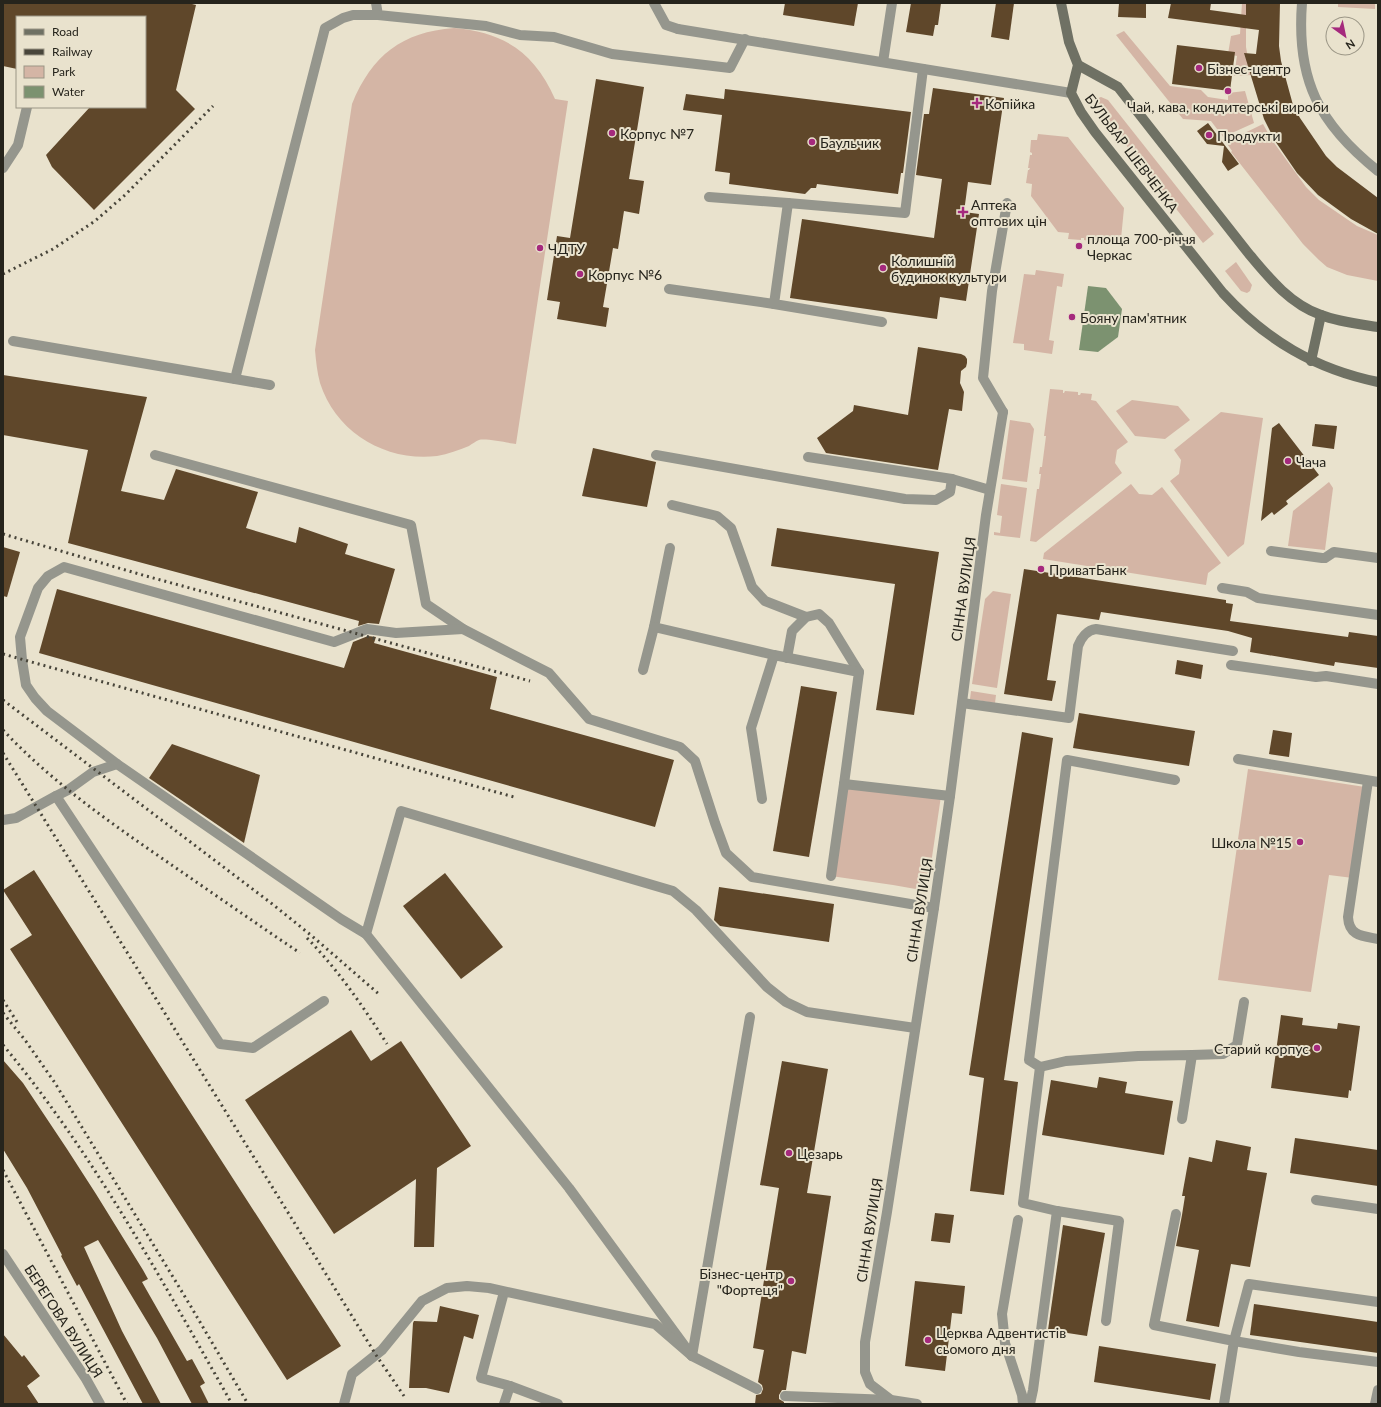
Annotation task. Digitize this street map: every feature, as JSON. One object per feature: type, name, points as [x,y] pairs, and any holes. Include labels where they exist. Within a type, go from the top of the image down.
[{"type":"main road","points":[[1061,3],[1069,42],[1078,65],[1071,93]]},
{"type":"main road","name":"БУЛЬВАР ШЕВЧЕНКА","points":[[1078,65],[1118,87],[1265,274],[1282,291],[1295,302],[1321,316],[1378,327]]},
{"type":"main road","name":"БУЛЬВАР ШЕВЧЕНКА","points":[[1071,93],[1081,112],[1095,132],[1223,293],[1236,307],[1267,334],[1292,351],[1311,361],[1346,374],[1378,382]]},
{"type":"main road","points":[[1311,361],[1321,316]]},
{"type":"street","points":[[376,3],[378,15]]},
{"type":"street","points":[[653,3],[666,24],[678,28],[1071,93]]},
{"type":"street","points":[[883,62],[892,3]]},
{"type":"street","points":[[1302,3],[1301,40],[1306,68],[1315,98],[1325,117],[1342,138],[1357,154],[1378,171]]},
{"type":"street","points":[[235,379],[325,28],[343,18],[353,15],[378,15],[486,26],[520,35],[554,37],[612,54],[730,68],[745,39]]},
{"type":"street","points":[[709,197],[905,213],[923,69]]},
{"type":"street","points":[[3,168],[18,145],[27,108]]},
{"type":"street","points":[[774,304],[788,203]]},
{"type":"street","name":"СІННА ВУЛИЦЯ","points":[[891,1400],[870,1384],[866,1378],[865,1342],[887,1212],[934,908],[990,490],[1003,412],[982,378],[992,291],[1007,203]]},
{"type":"street","points":[[669,289],[774,304],[882,322]]},
{"type":"street","points":[[13,341],[270,384]]},
{"type":"street","points":[[155,455],[411,525],[426,604],[463,629],[549,673],[589,719],[680,747],[695,761],[726,853],[752,877],[934,908]]},
{"type":"street","points":[[656,455],[905,499],[936,500],[950,492],[952,479]]},
{"type":"street","points":[[808,457],[952,479],[990,490]]},
{"type":"street","points":[[672,505],[717,516],[730,528],[752,587],[765,601],[806,617]]},
{"type":"street","points":[[643,670],[654,627],[670,548]]},
{"type":"street","points":[[1271,551],[1322,558],[1325,558],[1334,552],[1338,552],[1378,558]]},
{"type":"street","points":[[463,629],[396,633],[367,629],[334,642],[64,566],[48,576],[38,588],[20,637],[26,685],[47,711],[117,764],[341,920],[366,934],[569,1188],[692,1356]]},
{"type":"street","points":[[1222,588],[1247,592],[1258,598],[1378,615]]},
{"type":"street","points":[[786,658],[792,631],[806,617],[819,614],[829,623],[859,672],[831,876]]},
{"type":"street","points":[[654,627],[786,658],[859,672]]},
{"type":"street","points":[[962,703],[1069,718],[1078,646],[1082,638],[1091,630],[1096,629],[1233,651]]},
{"type":"street","points":[[762,799],[751,728],[774,655]]},
{"type":"street","points":[[1231,665],[1316,677],[1326,676],[1378,684]]},
{"type":"street","points":[[1238,759],[1373,781],[1348,923],[1356,934],[1378,939]]},
{"type":"street","points":[[1040,1068],[1029,1060],[1067,760],[1175,780]]},
{"type":"street","points":[[3,820],[16,818],[68,790],[93,772],[117,764]]},
{"type":"street","points":[[844,784],[950,796]]},
{"type":"street","points":[[56,796],[220,1044],[253,1048],[324,1001]]},
{"type":"street","points":[[366,934],[401,811],[673,892],[696,910],[767,987],[786,1002],[807,1012],[915,1028]]},
{"type":"street","points":[[1040,1068],[1066,1061],[1138,1056],[1223,1054],[1237,1045],[1244,1002]]},
{"type":"street","points":[[692,1356],[750,1017]]},
{"type":"street","points":[[1182,1119],[1192,1055]]},
{"type":"street","points":[[1040,1068],[1023,1203],[1057,1211],[1119,1221],[1106,1322]]},
{"type":"street","points":[[1316,1200],[1378,1209]]},
{"type":"street","points":[[1030,1404],[1057,1211]]},
{"type":"street","points":[[1176,1214],[1154,1325],[1299,1352],[1378,1362]]},
{"type":"street","points":[[1018,1220],[1002,1314],[1005,1343],[1022,1395],[1023,1404]]},
{"type":"street","name":"БЕРЕГОВА ВУЛИЦЯ","points":[[3,1254],[86,1379],[100,1404]]},
{"type":"street","points":[[1224,1404],[1234,1341],[1249,1284],[1378,1302]]},
{"type":"street","points":[[344,1404],[352,1374],[382,1350],[422,1301],[447,1288],[468,1286],[489,1288],[654,1324],[692,1356],[757,1389]]},
{"type":"street","points":[[504,1292],[481,1378],[510,1386],[558,1404]]},
{"type":"street","points":[[504,1404],[510,1386]]},
{"type":"street","points":[[1375,1404],[1378,1390]]},
{"type":"street","points":[[785,1396],[891,1400],[917,1404]]},
{"type":"green space","points":[[1242,3],[1246,3],[1246,47],[1251,75],[1234,76],[1237,56],[1228,54],[1231,36],[1240,34]]},
{"type":"green space","points":[[1338,3],[1375,3],[1375,9],[1338,7]]},
{"type":"green space","points":[[454,28],[488,34],[503,40],[516,48],[538,69],[555,99],[568,101],[516,444],[491,440],[478,440],[469,446],[445,454],[418,457],[382,449],[365,440],[351,430],[338,416],[328,401],[320,383],[315,350],[352,104],[369,72],[379,59],[391,49],[404,41],[419,35],[436,30]]},
{"type":"green space","points":[[1124,31],[1170,86],[1201,90],[1208,97],[1228,100],[1228,93],[1245,91],[1254,123],[1223,137],[1211,121],[1183,119],[1116,35]]},
{"type":"green space","points":[[1101,97],[1108,100],[1214,234],[1203,243],[1097,108],[1096,101]]},
{"type":"green space","points":[[1263,124],[1272,140],[1306,187],[1319,200],[1357,226],[1378,235],[1378,281],[1347,275],[1327,267],[1319,260],[1303,244],[1231,152],[1232,151],[1226,142]]},
{"type":"green space","points":[[1038,134],[1068,137],[1124,208],[1121,239],[1113,238],[1112,244],[1099,243],[1099,240],[1096,242],[1084,240],[1084,238],[1081,238],[1081,240],[1068,239],[1069,233],[1058,232],[1031,196],[1032,184],[1026,183],[1028,170],[1030,168],[1028,168],[1030,155],[1032,155],[1030,152],[1031,140],[1037,140]]},
{"type":"green space","points":[[1236,262],[1252,285],[1250,291],[1247,293],[1241,291],[1225,271]]},
{"type":"green space","points":[[1036,270],[1064,274],[1062,287],[1057,286],[1049,340],[1054,341],[1052,354],[1024,350],[1024,344],[1013,343],[1024,274],[1035,275]]},
{"type":"green space","points":[[1050,389],[1063,390],[1063,393],[1065,391],[1078,392],[1078,395],[1081,393],[1092,394],[1091,400],[1096,401],[1128,442],[1117,450],[1115,463],[1122,473],[1036,542],[1030,541],[1037,489],[1039,489],[1041,474],[1039,474],[1040,467],[1042,467]]},
{"type":"green space","points":[[1132,400],[1178,406],[1190,420],[1165,439],[1135,436],[1116,411]]},
{"type":"green space","points":[[1221,412],[1263,418],[1244,544],[1228,557],[1170,481],[1179,474],[1181,460],[1174,450]]},
{"type":"green space","points":[[1010,420],[1030,423],[1034,429],[1027,482],[1002,479]]},
{"type":"green space","points":[[1329,482],[1333,488],[1325,550],[1288,546],[1293,511]]},
{"type":"green space","points":[[1001,484],[1027,488],[1020,538],[994,535],[994,532],[1000,533],[1002,516],[997,515]]},
{"type":"green space","points":[[1131,484],[1139,494],[1152,495],[1162,487],[1221,563],[1208,573],[1206,585],[1043,559],[1044,553]]},
{"type":"green space","points":[[993,591],[1011,594],[997,688],[972,684],[985,599]]},
{"type":"green space","points":[[971,691],[996,695],[995,703],[970,699]]},
{"type":"green space","points":[[1248,769],[1365,787],[1353,878],[1329,875],[1311,992],[1218,980]]},
{"type":"green space","points":[[844,784],[941,796],[927,891],[831,876]]},
{"type":"water","points":[[1088,286],[1106,288],[1122,309],[1118,337],[1098,352],[1079,350]]},
{"type":"building","points":[[3,3],[188,3],[196,5],[176,90],[195,109],[94,210],[52,167],[46,155],[89,108],[146,108],[146,16],[16,16],[16,69],[3,66]]},
{"type":"building","points":[[785,3],[858,3],[854,26],[783,15]]},
{"type":"building","points":[[911,3],[941,3],[938,25],[935,25],[933,36],[906,32]]},
{"type":"building","points":[[996,3],[1014,3],[1009,40],[991,37]]},
{"type":"building","points":[[1119,3],[1146,3],[1146,18],[1118,17]]},
{"type":"building","points":[[1171,3],[1211,3],[1210,10],[1246,15],[1246,3],[1280,3],[1279,46],[1281,61],[1293,105],[1326,156],[1337,167],[1378,198],[1378,234],[1351,219],[1318,195],[1297,173],[1275,141],[1264,119],[1244,53],[1256,54],[1259,30],[1168,18]]},
{"type":"building","name":"Бізнес-центр","points":[[1177,45],[1235,52],[1230,91],[1172,84]]},
{"type":"building","points":[[596,79],[644,87],[629,179],[644,181],[639,214],[624,211],[618,249],[613,248],[603,307],[609,308],[606,327],[557,319],[560,302],[547,300],[557,236],[570,238]]},
{"type":"building","name":"Колишній будинок культури","points":[[933,88],[1004,98],[991,185],[968,182],[964,212],[979,214],[966,301],[940,297],[937,319],[790,298],[802,219],[934,238],[942,179],[916,175],[924,114],[929,114]]},
{"type":"building","name":"Баульчик","points":[[725,89],[911,112],[903,173],[901,173],[898,194],[817,184],[816,188],[811,188],[805,194],[729,184],[730,173],[715,171],[722,115],[683,110],[686,94],[724,99]]},
{"type":"building","points":[[1208,123],[1239,164],[1228,171],[1222,162],[1224,146],[1207,144],[1197,131]]},
{"type":"building","points":[[918,347],[961,354],[967,359],[966,367],[961,371],[960,383],[964,392],[962,411],[949,409],[938,470],[826,453],[817,438],[853,411],[854,405],[908,415]]},
{"type":"building","points":[[3,375],[147,397],[121,491],[164,500],[176,469],[258,492],[246,528],[296,543],[299,527],[348,544],[345,554],[395,569],[379,624],[368,623],[358,626],[359,621],[68,543],[88,450],[3,435]]},
{"type":"building","name":"Чача","points":[[1279,423],[1319,475],[1286,501],[1288,504],[1274,515],[1272,512],[1261,521],[1272,428]]},
{"type":"building","points":[[1315,424],[1337,426],[1334,449],[1312,446]]},
{"type":"building","points":[[593,448],[656,462],[647,507],[582,496]]},
{"type":"building","points":[[777,528],[939,552],[914,715],[876,710],[895,584],[771,566]]},
{"type":"building","points":[[3,547],[20,552],[7,597],[3,596]]},
{"type":"building","points":[[1024,569],[1226,600],[1226,603],[1233,604],[1230,621],[1348,637],[1349,632],[1378,636],[1378,668],[1335,662],[1334,666],[1250,652],[1252,638],[1228,631],[1101,612],[1099,620],[1057,614],[1047,680],[1056,681],[1052,701],[1004,694]]},
{"type":"building","points":[[57,589],[344,668],[353,642],[368,636],[376,637],[374,643],[497,677],[490,709],[674,760],[655,827],[39,653]]},
{"type":"building","points":[[1177,660],[1203,665],[1201,679],[1175,674]]},
{"type":"building","points":[[801,686],[837,692],[809,857],[773,851]]},
{"type":"building","points":[[1079,713],[1195,731],[1189,766],[1073,748]]},
{"type":"building","points":[[1273,730],[1292,733],[1289,757],[1269,754]]},
{"type":"building","points":[[1022,732],[1053,738],[1004,1080],[1018,1082],[1004,1195],[970,1191],[984,1078],[969,1075]]},
{"type":"building","points":[[172,744],[260,775],[244,843],[149,778]]},
{"type":"building","points":[[34,870],[341,1346],[287,1380],[10,949],[32,935],[3,890]]},
{"type":"building","points":[[445,873],[503,947],[461,979],[403,906]]},
{"type":"building","points":[[719,887],[834,904],[829,942],[720,926],[714,920]]},
{"type":"building","name":"Старий корпус","points":[[1281,1015],[1303,1018],[1302,1025],[1337,1029],[1338,1023],[1360,1026],[1351,1091],[1349,1090],[1348,1098],[1271,1088]]},
{"type":"building","points":[[351,1030],[371,1061],[401,1041],[471,1146],[437,1168],[434,1247],[414,1247],[416,1179],[334,1234],[245,1100]]},
{"type":"building","points":[[3,1060],[23,1083],[67,1149],[143,1270],[148,1279],[142,1282],[187,1361],[192,1359],[205,1383],[200,1386],[209,1404],[192,1404],[157,1338],[98,1240],[84,1247],[122,1331],[161,1404],[143,1404],[79,1284],[77,1286],[27,1188],[3,1149]]},
{"type":"building","name":"Бізнес-центр \"Фортеця\"","points":[[782,1061],[828,1069],[807,1193],[831,1196],[806,1354],[792,1351],[786,1390],[782,1390],[779,1395],[779,1399],[784,1402],[784,1404],[755,1404],[756,1395],[761,1394],[763,1389],[762,1385],[758,1382],[764,1350],[753,1348],[779,1188],[760,1185]]},
{"type":"building","points":[[1099,1077],[1127,1082],[1125,1093],[1173,1101],[1164,1155],[1042,1135],[1051,1080],[1097,1088]]},
{"type":"building","points":[[1295,1138],[1378,1150],[1378,1186],[1290,1173]]},
{"type":"building","points":[[1216,1140],[1251,1147],[1247,1170],[1267,1173],[1250,1267],[1231,1264],[1219,1327],[1186,1321],[1199,1250],[1176,1246],[1185,1196],[1182,1196],[1189,1157],[1212,1162]]},
{"type":"building","points":[[935,1213],[954,1215],[950,1243],[931,1241]]},
{"type":"building","points":[[1063,1225],[1105,1233],[1087,1336],[1048,1330]]},
{"type":"building","name":"Церква Адвентистів сьомого дня","points":[[915,1281],[965,1286],[962,1314],[952,1313],[945,1371],[905,1366]]},
{"type":"building","points":[[1254,1304],[1378,1322],[1378,1353],[1250,1335]]},
{"type":"building","points":[[440,1306],[479,1315],[473,1339],[464,1336],[449,1393],[426,1388],[409,1388],[413,1323],[414,1321],[437,1322]]},
{"type":"building","points":[[3,1334],[22,1357],[24,1355],[40,1376],[27,1386],[39,1404],[3,1404]]},
{"type":"building","points":[[1099,1346],[1216,1364],[1210,1400],[1094,1382]]},
{"type":"railway","points":[[3,274],[53,249],[95,221],[125,195],[213,106]]},
{"type":"railway","points":[[3,534],[146,576],[530,681]]},
{"type":"railway","points":[[3,654],[514,797]]},
{"type":"railway","points":[[3,700],[271,903],[312,936],[380,995]]},
{"type":"railway","points":[[3,730],[21,749],[79,799],[141,844],[300,953]]},
{"type":"railway","points":[[3,753],[376,1355],[404,1396]]},
{"type":"railway","points":[[307,938],[319,950],[350,989],[387,1044]]},
{"type":"railway","points":[[3,1000],[19,1025]]},
{"type":"railway","points":[[3,1013],[25,1040],[55,1083],[190,1305],[248,1404]]},
{"type":"railway","points":[[3,1045],[36,1087],[97,1174],[153,1265],[232,1404]]},
{"type":"railway","points":[[3,1170],[127,1404]]},
{"type":"place","name":"Бізнес-центр","points":[[1199,68]]},
{"type":"place","name":"Чай, кава, кондитерські вироби","points":[[1228,91]]},
{"type":"place","name":"Копійка","points":[[977,103]]},
{"type":"place","name":"Корпус №7","points":[[612,133]]},
{"type":"place","name":"Продукти","points":[[1209,135]]},
{"type":"place","name":"Баульчик","points":[[812,142]]},
{"type":"place","name":"Аптека оптових цін","points":[[963,212]]},
{"type":"place","name":"площа 700-річчя Черкас","points":[[1079,246]]},
{"type":"place","name":"ЧДТУ","points":[[540,248]]},
{"type":"place","name":"Колишній будинок культури","points":[[883,268]]},
{"type":"place","name":"Корпус №6","points":[[580,274]]},
{"type":"place","name":"Бояну пам'ятник","points":[[1072,317]]},
{"type":"place","name":"Чача","points":[[1288,461]]},
{"type":"place","name":"ПриватБанк","points":[[1041,569]]},
{"type":"place","name":"Школа №15","points":[[1300,842]]},
{"type":"place","name":"Старий корпус","points":[[1317,1048]]},
{"type":"place","name":"Цезарь","points":[[789,1153]]},
{"type":"place","name":"Бізнес-центр \"Фортеця\"","points":[[791,1281]]},
{"type":"place","name":"Церква Адвентистів сьомого дня","points":[[928,1340]]}]
